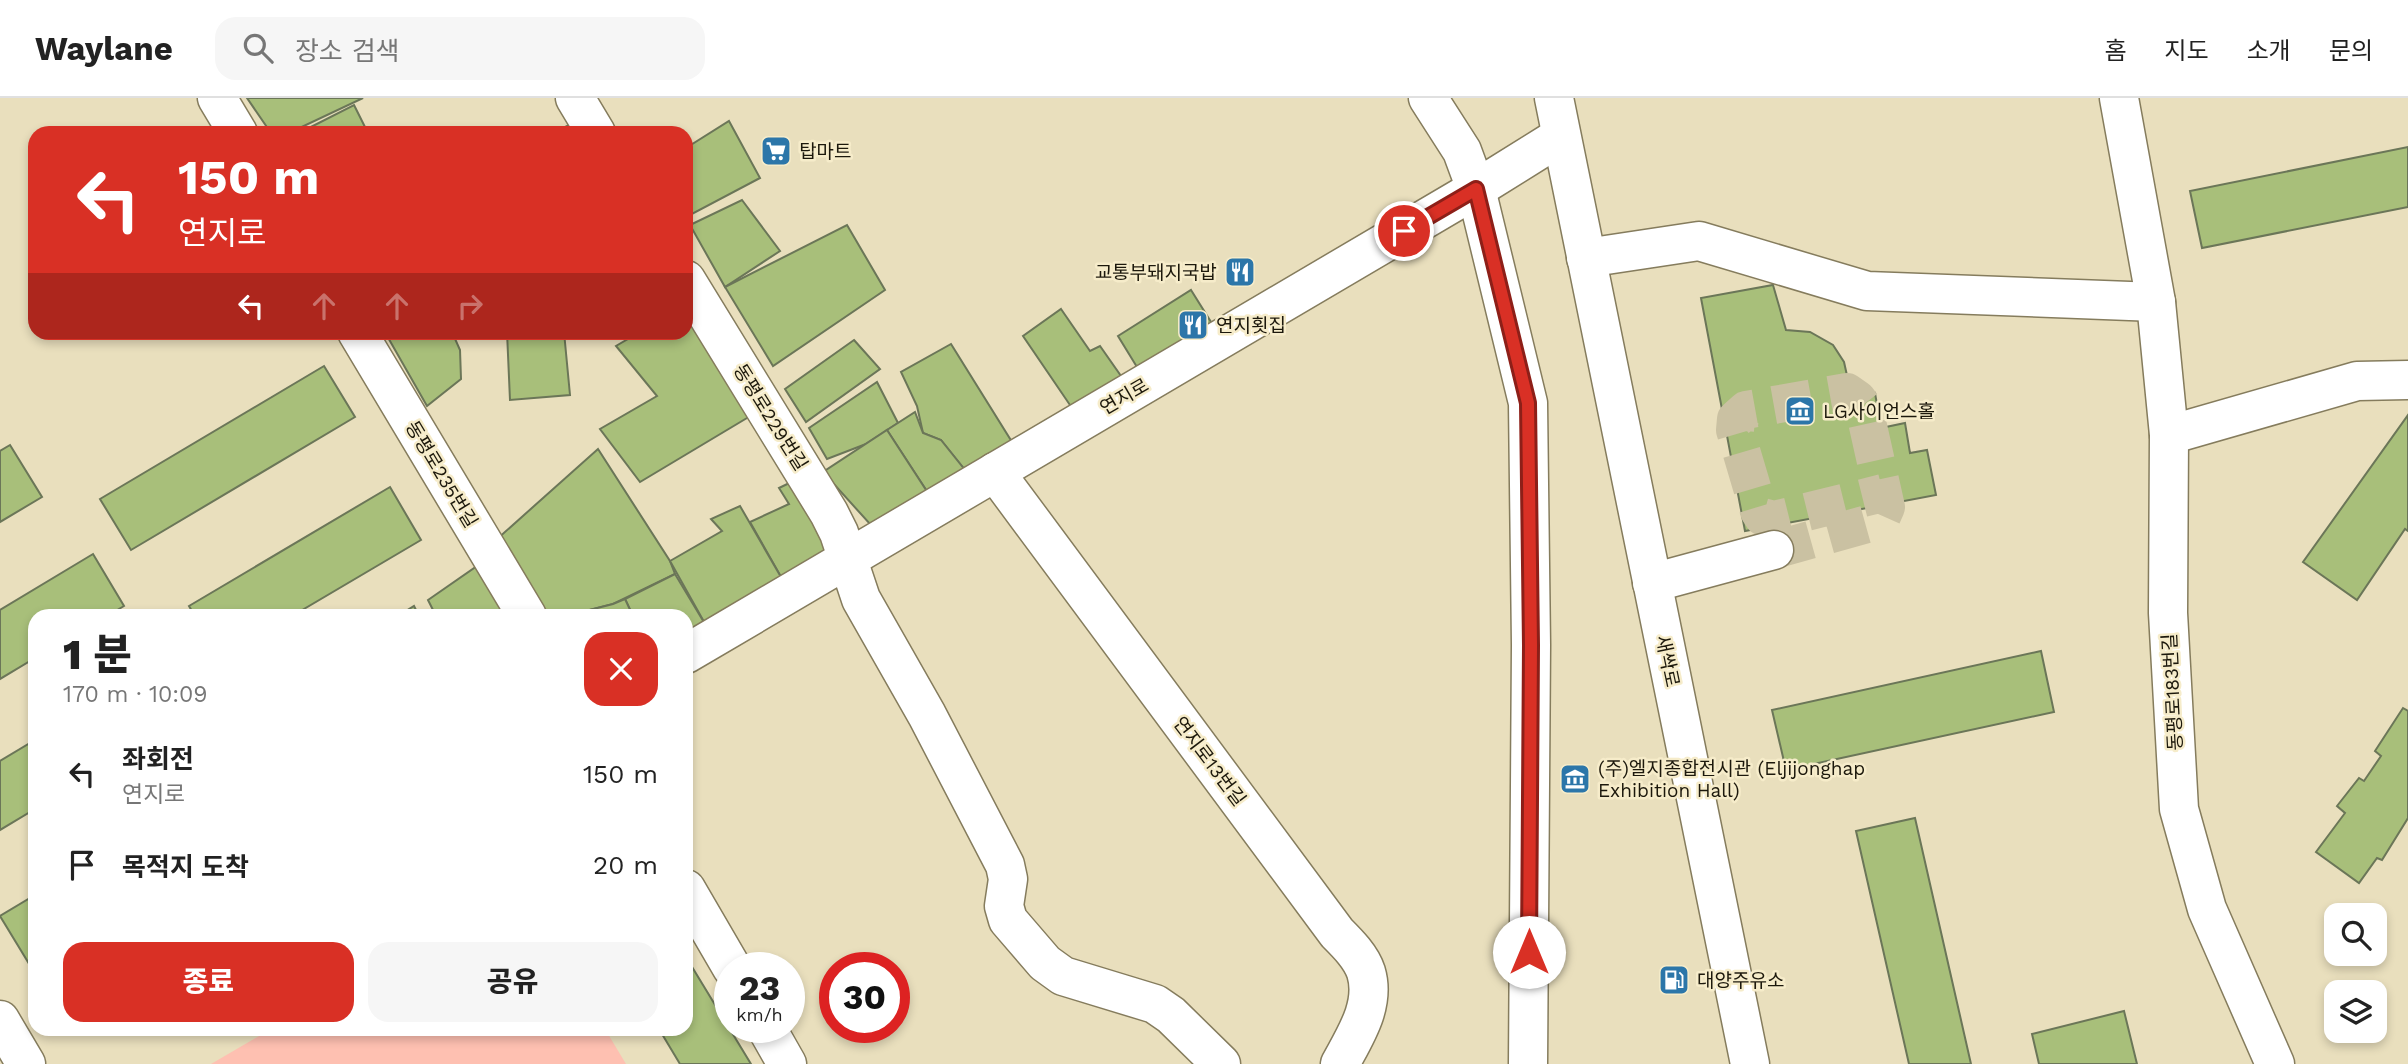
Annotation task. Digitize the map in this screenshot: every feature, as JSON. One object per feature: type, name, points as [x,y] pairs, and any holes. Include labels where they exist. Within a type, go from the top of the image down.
[{"type":"street","points":[[217,98],[234,126]]},
{"type":"street","points":[[575,98],[592,126]]},
{"type":"street","points":[[1428,98],[1462,151],[1476,189],[1528,403],[1531,645],[1528,1064]]},
{"type":"street","name":"새싹로","points":[[1553,98],[1750,1064]]},
{"type":"street","name":"동평로183번길","points":[[2119,98],[2157,302],[2169,435],[2168,612],[2179,809],[2207,909],[2275,1064]]},
{"type":"street","name":"연지로","points":[[693,650],[1476,189],[1561,136]]},
{"type":"street","points":[[1586,258],[1699,241],[1867,291],[2157,302]]},
{"type":"street","name":"동평로229번길","points":[[693,291],[829,513],[861,599],[927,715],[1005,865],[1009,879],[1004,906],[1007,920],[1045,963],[1063,976],[1155,1004],[1171,1015],[1221,1064]]},
{"type":"street","name":"동평로235번길","points":[[362,340],[523,609]]},
{"type":"street","points":[[2169,435],[2357,380],[2408,380]]},
{"type":"street","name":"연지로13번길","points":[[995,472],[1337,933],[1357,956],[1366,972],[1368,993],[1364,1018],[1340,1064]]},
{"type":"street","points":[[1652,583],[1774,550]]},
{"type":"street","points":[[693,900],[723,952]]},
{"type":"street","points":[[10,1024],[26,1064]]},
{"type":"street","points":[[775,1043],[787,1064]]},
{"type":"shaded area","points":[[259,1036],[609,1036],[626,1064],[211,1064]]},
{"type":"building","points":[[247,98],[363,98],[304,126],[266,126]]},
{"type":"building","points":[[354,105],[364,126],[313,126]]},
{"type":"building","points":[[729,121],[760,178],[693,213],[693,144]]},
{"type":"building","points":[[2408,147],[2408,207],[2202,248],[2190,191]]},
{"type":"building","points":[[742,200],[780,251],[725,287],[693,230],[693,224]]},
{"type":"building","points":[[847,225],[885,290],[773,366],[725,287]]},
{"type":"building","name":"LG사이언스홀","points":[[1773,285],[1786,330],[1810,332],[1833,345],[1844,362],[1852,398],[1875,393],[1881,428],[1905,423],[1910,453],[1927,450],[1936,495],[1745,531],[1701,298]]},
{"type":"building","points":[[1191,290],[1216,330],[1140,372],[1118,336]]},
{"type":"building","points":[[1061,309],[1090,351],[1100,346],[1121,376],[1072,408],[1023,336]]},
{"type":"building","points":[[693,318],[757,412],[640,482],[600,429],[657,396],[616,346],[626,340],[693,340]]},
{"type":"building","points":[[389,340],[456,340],[460,350],[461,379],[427,406]]},
{"type":"building","points":[[507,340],[565,340],[570,395],[510,400]]},
{"type":"building","points":[[854,340],[880,369],[806,422],[785,389]]},
{"type":"building","points":[[951,344],[1012,442],[965,470],[941,440],[923,433],[917,406],[901,372]]},
{"type":"building","points":[[324,366],[355,417],[131,550],[100,499]]},
{"type":"building","points":[[877,382],[898,423],[866,444],[827,459],[809,428]]},
{"type":"building","points":[[915,412],[923,433],[941,440],[965,470],[928,493],[887,430]]},
{"type":"building","points":[[2408,415],[2408,531],[2405,529],[2357,600],[2303,562]]},
{"type":"building","points":[[887,430],[928,493],[870,524],[823,472]]},
{"type":"building","points":[[10,445],[42,497],[0,522],[0,451]]},
{"type":"building","points":[[598,449],[670,561],[675,574],[613,604],[593,609],[540,609],[496,540]]},
{"type":"building","points":[[806,475],[827,560],[785,584],[750,522],[789,504],[779,488]]},
{"type":"building","points":[[390,487],[421,540],[304,609],[191,609],[189,606]]},
{"type":"building","points":[[740,506],[785,584],[708,629],[670,561],[722,531],[711,519]]},
{"type":"building","points":[[93,554],[124,606],[119,609],[28,609],[28,662],[0,679],[0,610]]},
{"type":"building","points":[[480,564],[510,609],[432,609],[428,600]]},
{"type":"building","points":[[675,574],[708,629],[693,636],[693,609],[630,609],[625,599]]},
{"type":"building","points":[[625,599],[630,609],[593,609]]},
{"type":"building","points":[[2041,651],[2054,712],[1786,770],[1772,710]]},
{"type":"building","points":[[2403,708],[2408,711],[2408,818],[2382,860],[2377,858],[2359,883],[2316,852],[2345,813],[2337,806],[2359,778],[2364,781],[2381,756],[2375,751]]},
{"type":"building","points":[[28,744],[28,813],[0,830],[0,761]]},
{"type":"building","points":[[1915,818],[1971,1064],[1909,1064],[1856,831]]},
{"type":"building","points":[[28,899],[28,962],[0,916]]},
{"type":"building","points":[[693,969],[714,1003],[714,1043],[738,1043],[751,1064],[680,1064],[663,1036],[693,1036]]},
{"type":"building","points":[[2124,1011],[2137,1064],[2039,1064],[2032,1034]]},
{"type":"tunnel","points":[[1774,550],[1871,523],[1882,516],[1886,507],[1864,408],[1847,392],[1746,410],[1736,419],[1735,430],[1763,517],[1774,520],[1883,493]]},
{"type":"place","name":"탑마트","points":[[776,151]]},
{"type":"place","name":"교통부돼지국밥","points":[[1240,272]]},
{"type":"place","name":"연지횟집","points":[[1193,325]]},
{"type":"place","name":"LG사이언스홀","points":[[1800,411]]},
{"type":"place","name":"(주)엘지종합전시관 (Eljijonghap Exhibition Hall)","points":[[1575,779]]},
{"type":"place","name":"대양주유소","points":[[1674,980]]},
{"type":"route","points":[[1404,231],[1476,189],[1528,403],[1531,645],[1529,952]]}]
